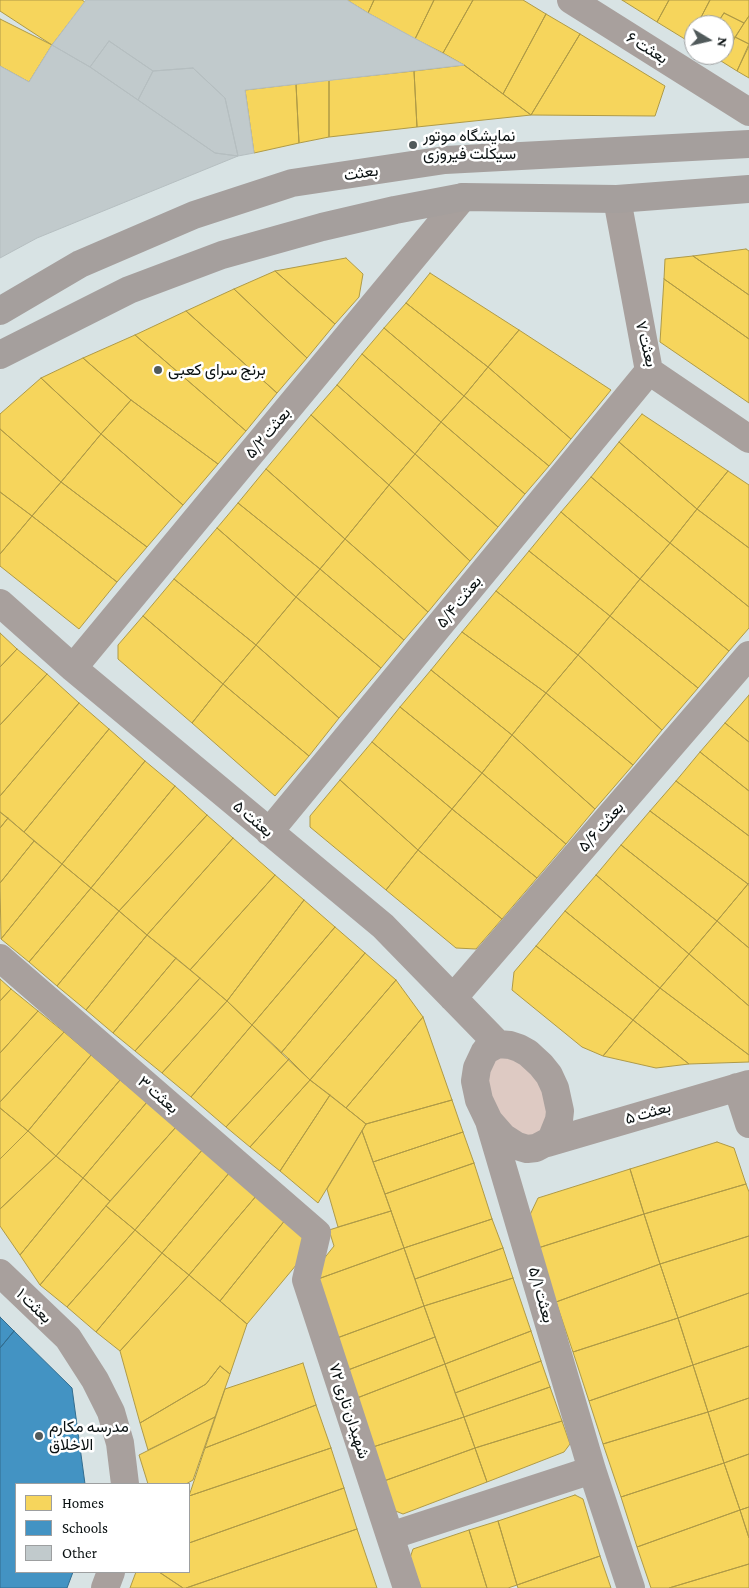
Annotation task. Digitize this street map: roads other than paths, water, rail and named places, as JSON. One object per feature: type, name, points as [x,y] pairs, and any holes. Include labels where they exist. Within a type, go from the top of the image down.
[{"type":"main road","name":"بعثت","points":[[0,311],[80,264],[194,215],[292,183],[445,160],[749,144]]},
{"type":"main road","points":[[0,355],[130,290],[222,255],[322,227],[386,212],[463,197],[617,199],[749,189]]},
{"type":"street","name":"بعثت ۶","points":[[571,0],[745,101]]},
{"type":"street","name":"بعثت ۵/۲","points":[[73,668],[463,197]]},
{"type":"street","name":"بعثت ۷","points":[[617,199],[649,371],[749,439]]},
{"type":"street","name":"بعثت ۵/۴","points":[[269,832],[649,371]]},
{"type":"street","name":"بعثت ۵","points":[[0,603],[73,668],[382,926],[498,1044]]},
{"type":"street","name":"بعثت ۵/۶","points":[[453,998],[749,655]]},
{"type":"street","name":"بعثت ۳","points":[[0,958],[317,1233]]},
{"type":"street","points":[[498,1044],[519,1048],[528,1053],[541,1065],[555,1088],[560,1111],[555,1131],[547,1143],[536,1148],[527,1149],[517,1146],[502,1137],[489,1120],[479,1100],[475,1081],[477,1068],[486,1051],[498,1044]]},
{"type":"street","name":"بعثت ۵","points":[[547,1143],[743,1085]]},
{"type":"street","points":[[743,1085],[749,1124]]},
{"type":"street","name":"بعثت ۵/۱","points":[[489,1120],[592,1470],[631,1588]]},
{"type":"street","name":"شهیدان تاری ۷۲","points":[[317,1233],[306,1280],[407,1588]]},
{"type":"street","name":"بعثت ۱","points":[[0,1273],[68,1338],[95,1380],[111,1412],[120,1443],[125,1483]]},
{"type":"street","points":[[390,1536],[592,1470]]},
{"type":"street","points":[[105,1588],[111,1573]]},
{"type":"place","name":"نمایشگاه موتور سیکلت فیروزی","points":[[413,145]]},
{"type":"place","name":"برنج سرای کعبی","points":[[158,370]]},
{"type":"place","name":"مدرسه مکارم الاخلاق","points":[[39,1436]]}]
